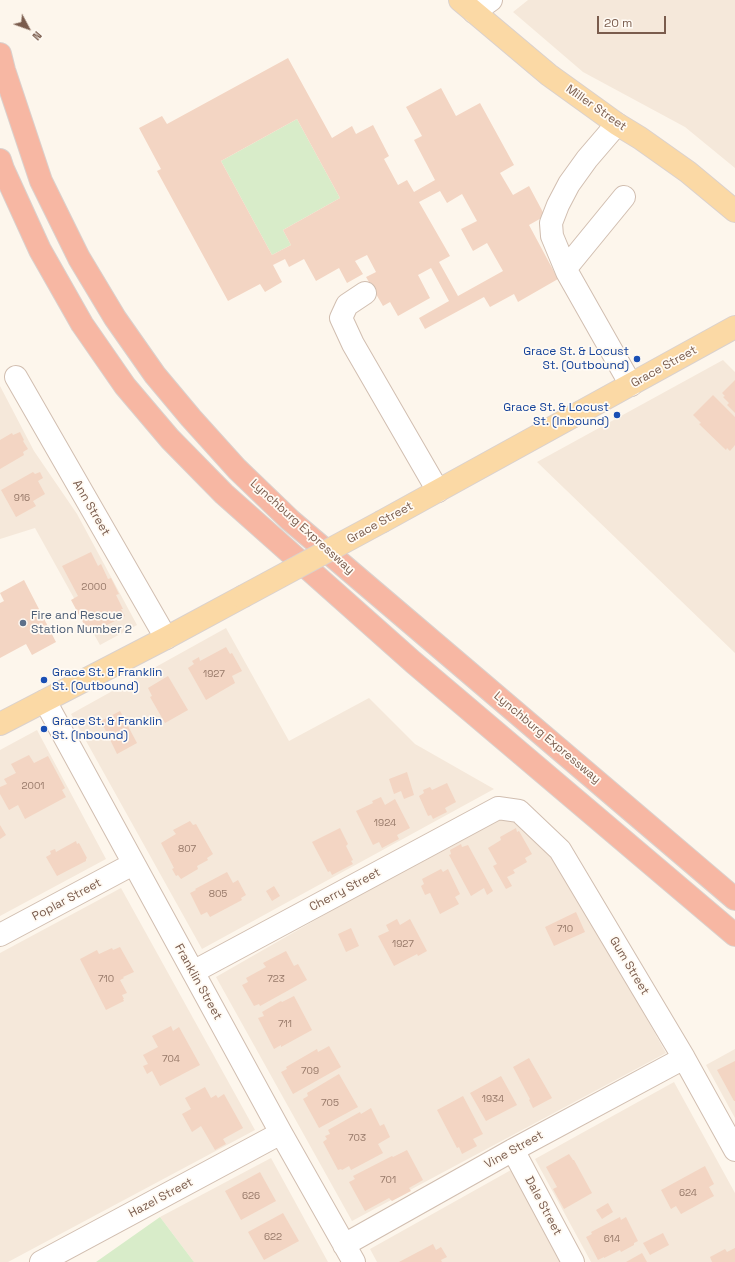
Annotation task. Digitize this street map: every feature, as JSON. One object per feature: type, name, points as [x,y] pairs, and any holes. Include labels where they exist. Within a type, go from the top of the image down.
[{"type":"highway","name":"Lynchburg Expressway","points":[[0,54],[41,181],[79,258],[119,324],[155,375],[191,418],[237,469],[290,520],[735,899]]},
{"type":"highway","points":[[1,165],[40,250],[82,324],[126,386],[170,439],[224,494],[413,662],[735,935]]},
{"type":"main road","name":"Miller Street","points":[[475,4],[549,75],[617,124],[640,138],[688,172],[735,211]]},
{"type":"main road","name":"Grace Street","points":[[0,724],[166,638],[631,385],[732,335]]},
{"type":"street","points":[[617,124],[569,184],[551,222],[552,236],[566,268],[631,385]]},
{"type":"street","points":[[566,268],[624,197]]},
{"type":"street","points":[[365,293],[347,305],[341,318],[353,344],[438,491]]},
{"type":"street","name":"Ann Street","points":[[16,377],[166,638]]},
{"type":"street","name":"Franklin Street","points":[[45,701],[281,1134],[349,1253]]},
{"type":"street","name":"Cherry Street","points":[[193,972],[498,808]]},
{"type":"street","name":"Gum Street","points":[[498,808],[519,811],[560,850],[684,1058],[735,1150]]},
{"type":"street","name":"Poplar Street","points":[[0,935],[133,864]]},
{"type":"street","name":"Vine Street","points":[[349,1253],[513,1150],[684,1058]]},
{"type":"street","name":"Hazel Street","points":[[41,1262],[281,1134]]},
{"type":"street","name":"Dale Street","points":[[513,1150],[573,1262]]},
{"type":"shaded area","points":[[528,0],[735,0],[735,168],[685,127],[583,72],[513,12]]},
{"type":"shaded area","points":[[723,360],[735,372],[735,653],[537,462]]},
{"type":"shaded area","points":[[0,386],[34,451],[77,514],[137,625],[100,645],[35,528],[0,539]]},
{"type":"shaded area","points":[[226,628],[289,741],[369,698],[415,744],[494,789],[202,949],[71,714]]},
{"type":"shaded area","points":[[37,730],[106,859],[0,916],[0,750]]},
{"type":"shaded area","points":[[507,810],[541,831],[666,1053],[352,1221],[216,977]]},
{"type":"shaded area","points":[[121,888],[255,1130],[8,1262],[0,1262],[0,953]]},
{"type":"shaded area","points":[[735,1049],[735,1118],[706,1065]]},
{"type":"shaded area","points":[[674,1082],[735,1193],[735,1262],[591,1262],[535,1159]]},
{"type":"shaded area","points":[[271,1158],[328,1262],[194,1262],[160,1217]]},
{"type":"shaded area","points":[[511,1170],[560,1262],[377,1262],[370,1249]]},
{"type":"green space","points":[[297,119],[340,198],[283,230],[291,245],[272,255],[221,161]]},
{"type":"green space","points":[[160,1217],[194,1262],[96,1262]]},
{"type":"building","points":[[288,58],[332,138],[352,126],[356,134],[373,125],[389,156],[384,159],[398,185],[407,180],[414,192],[435,180],[414,140],[422,136],[406,107],[441,88],[456,116],[480,103],[514,165],[500,173],[513,195],[529,186],[545,216],[529,225],[558,279],[518,302],[514,294],[490,307],[484,297],[425,329],[419,318],[449,301],[431,268],[418,275],[430,298],[398,316],[390,302],[383,306],[366,277],[376,272],[367,255],[355,261],[363,274],[347,283],[339,268],[316,281],[304,259],[289,267],[285,259],[273,265],[282,282],[265,292],[260,284],[228,301],[157,171],[161,169],[139,128],[162,116],[167,124]],"holes":[[[297,119],[340,198],[283,230],[291,245],[272,255],[221,161]],[[440,191],[447,203],[462,194],[477,221],[461,229],[473,251],[487,243],[503,271],[458,296],[439,262],[450,256],[419,202]]]},
{"type":"building","points":[[735,380],[735,413],[727,405],[729,403],[723,397],[725,396],[722,393]]},
{"type":"building","points":[[713,395],[735,417],[735,445],[730,451],[727,448],[726,450],[699,424],[701,423],[693,415]]},
{"type":"building","points":[[20,432],[28,449],[23,452],[24,455],[0,469],[0,440],[12,433],[13,435]]},
{"type":"building","points":[[33,472],[35,474],[40,472],[43,478],[38,481],[45,494],[33,501],[36,506],[16,517],[1,490]]},
{"type":"building","points":[[91,552],[98,566],[101,564],[108,579],[111,578],[119,594],[116,595],[125,616],[91,633],[88,627],[86,628],[71,600],[78,596],[62,566]]},
{"type":"building","name":"Fire and Rescue Station Number 2","points":[[24,580],[56,642],[32,655],[26,644],[0,658],[0,603],[4,601],[0,593]]},
{"type":"building","points":[[226,647],[230,654],[232,653],[242,671],[232,676],[235,683],[206,700],[188,668],[194,664],[192,661],[199,657],[200,661]]},
{"type":"building","points":[[168,676],[188,710],[165,723],[150,697],[152,696],[148,688]]},
{"type":"building","points":[[120,711],[137,743],[117,754],[101,721]]},
{"type":"building","points":[[29,755],[34,763],[48,756],[65,788],[62,790],[66,797],[25,819],[18,805],[9,810],[0,794],[0,787],[7,784],[4,779],[16,773],[11,764]]},
{"type":"building","points":[[407,772],[414,795],[404,799],[401,791],[394,794],[389,779]]},
{"type":"building","points":[[447,783],[456,802],[445,808],[447,812],[433,819],[431,815],[428,816],[419,796],[424,793],[423,790],[430,787],[432,790]]},
{"type":"building","points":[[381,797],[385,805],[395,799],[410,828],[397,835],[399,839],[382,848],[379,842],[373,845],[356,811],[373,803],[372,801]]},
{"type":"building","points":[[190,821],[193,825],[196,824],[213,854],[207,858],[208,860],[197,866],[198,869],[181,879],[178,875],[176,876],[172,869],[174,868],[161,843],[176,834],[173,830]]},
{"type":"building","points":[[0,825],[6,835],[0,839]]},
{"type":"building","points":[[340,828],[348,844],[346,846],[353,860],[351,861],[353,864],[332,875],[330,871],[328,872],[312,842]]},
{"type":"building","points":[[516,828],[517,832],[519,831],[532,854],[525,858],[527,862],[513,870],[515,873],[507,877],[512,886],[506,889],[493,866],[497,864],[488,848],[501,840],[500,837]]},
{"type":"building","points":[[76,841],[77,844],[79,843],[87,858],[86,861],[57,876],[46,857],[51,854],[50,851],[55,849],[56,852]]},
{"type":"building","points":[[461,844],[462,847],[468,845],[493,891],[487,895],[484,888],[471,896],[449,855],[451,854],[450,850]]},
{"type":"building","points":[[441,869],[443,872],[448,869],[460,894],[455,897],[459,904],[440,914],[430,893],[425,895],[421,886],[424,884],[422,879]]},
{"type":"building","points":[[227,872],[233,883],[238,880],[246,895],[241,898],[242,900],[210,917],[207,912],[201,915],[190,893]]},
{"type":"building","points":[[274,886],[280,896],[272,901],[266,891]]},
{"type":"building","points":[[576,912],[585,932],[554,946],[545,927]]},
{"type":"building","points":[[397,919],[400,925],[410,919],[427,951],[418,956],[417,954],[394,966],[378,936],[389,931],[386,925]]},
{"type":"building","points":[[351,928],[359,946],[346,952],[338,934]]},
{"type":"building","points":[[120,947],[134,972],[120,980],[127,993],[122,995],[124,1001],[106,1010],[80,959],[97,950],[99,954],[112,948],[113,950]]},
{"type":"building","points":[[286,951],[294,966],[298,964],[307,980],[260,1006],[259,1004],[254,1006],[242,985],[248,982],[246,978],[266,967],[263,963]]},
{"type":"building","points":[[294,996],[312,1030],[281,1047],[281,1045],[274,1049],[258,1018],[264,1016],[262,1012],[281,1001],[282,1002]]},
{"type":"building","points":[[171,1026],[173,1031],[179,1027],[200,1065],[160,1086],[152,1071],[147,1074],[143,1066],[148,1064],[143,1055],[158,1047],[152,1036]]},
{"type":"building","points":[[329,1046],[341,1067],[293,1094],[281,1072],[287,1069],[286,1067],[317,1049],[318,1052]]},
{"type":"building","points":[[529,1058],[552,1098],[533,1108],[529,1100],[530,1099],[513,1067]]},
{"type":"building","points":[[735,1061],[735,1101],[734,1101],[717,1070]]},
{"type":"building","points":[[339,1074],[358,1107],[319,1128],[303,1099],[308,1096],[307,1093]]},
{"type":"building","points":[[501,1076],[517,1105],[486,1121],[470,1093]]},
{"type":"building","points":[[205,1087],[211,1098],[216,1095],[218,1098],[224,1094],[243,1128],[223,1139],[226,1144],[215,1150],[201,1126],[192,1132],[182,1114],[191,1109],[185,1098]]},
{"type":"building","points":[[463,1096],[483,1134],[473,1139],[477,1146],[462,1154],[459,1147],[457,1148],[437,1110]]},
{"type":"building","points":[[371,1108],[380,1126],[384,1124],[390,1137],[378,1144],[383,1153],[351,1170],[349,1166],[342,1170],[338,1170],[323,1142],[327,1139],[325,1136],[330,1134],[328,1130],[360,1112],[361,1114]]},
{"type":"building","points":[[407,1150],[423,1180],[409,1188],[411,1191],[392,1201],[389,1198],[365,1211],[349,1182],[355,1179],[353,1176]]},
{"type":"building","points":[[569,1154],[574,1160],[592,1193],[564,1209],[553,1189],[557,1187],[546,1167]]},
{"type":"building","points":[[705,1166],[714,1184],[709,1187],[714,1196],[681,1214],[676,1206],[671,1209],[661,1190]]},
{"type":"building","points":[[260,1172],[276,1201],[241,1220],[225,1191]]},
{"type":"building","points":[[608,1203],[613,1212],[602,1219],[596,1210]]},
{"type":"building","points":[[283,1213],[299,1241],[264,1260],[248,1232]]},
{"type":"building","points":[[620,1217],[621,1220],[626,1217],[638,1241],[621,1252],[620,1250],[598,1260],[586,1237],[592,1234],[591,1232]]},
{"type":"building","points":[[663,1233],[669,1245],[650,1255],[643,1243]]},
{"type":"building","points":[[433,1244],[436,1250],[441,1247],[447,1257],[441,1260],[442,1262],[399,1262]]},
{"type":"building","points":[[735,1248],[735,1262],[712,1262],[710,1257],[725,1249],[727,1252]]},
{"type":"building","points":[[642,1253],[647,1262],[626,1262]]},
{"type":"place","name":"Grace St. & Locust St. (Outbound)","points":[[637,359]]},
{"type":"place","name":"Grace St. & Locust St. (Inbound)","points":[[617,415]]},
{"type":"place","name":"Fire and Rescue Station Number 2","points":[[23,623]]},
{"type":"place","name":"Grace St. & Franklin St. (Outbound)","points":[[44,680]]},
{"type":"place","name":"Grace St. & Franklin St. (Inbound)","points":[[44,729]]}]
